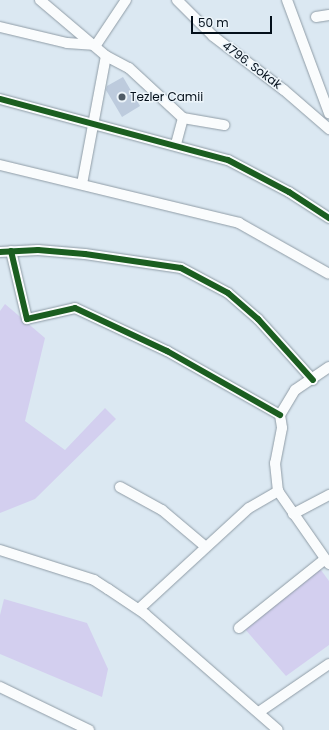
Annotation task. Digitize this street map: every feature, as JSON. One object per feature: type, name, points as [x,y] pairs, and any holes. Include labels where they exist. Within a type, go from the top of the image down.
[{"type":"street","points":[[40,0],[96,45],[106,56],[129,68],[183,118],[224,125]]},
{"type":"street","points":[[96,45],[126,0]]},
{"type":"street","name":"4796. Sokak","points":[[177,0],[213,36],[284,90],[329,129]]},
{"type":"street","points":[[287,0],[329,113]]},
{"type":"street","points":[[316,17],[329,15]]},
{"type":"street","points":[[0,28],[67,43],[96,45]]},
{"type":"street","points":[[82,184],[92,122],[106,56]]},
{"type":"street","points":[[0,98],[176,144],[228,160],[329,218]]},
{"type":"street","points":[[176,144],[183,118]]},
{"type":"street","points":[[0,165],[239,223],[329,274]]},
{"type":"street","points":[[11,251],[27,319],[76,308],[167,351],[280,415]]},
{"type":"street","points":[[0,252],[11,251],[85,254],[181,268],[228,293],[258,319],[313,380]]},
{"type":"street","points":[[239,628],[327,561],[278,491],[275,463],[282,428],[280,415],[295,390],[313,380],[329,367]]},
{"type":"street","points":[[120,487],[162,510],[206,546]]},
{"type":"street","points":[[139,609],[206,546],[250,508],[278,491]]},
{"type":"street","points":[[293,514],[329,495]]},
{"type":"street","points":[[0,550],[94,580],[139,609],[260,712],[278,730]]},
{"type":"street","points":[[260,712],[329,664]]},
{"type":"street","points":[[0,687],[89,730]]},
{"type":"shaded area","points":[[5,304],[45,338],[25,421],[65,450],[105,408],[116,419],[35,499],[0,513],[0,311]]},
{"type":"shaded area","points":[[318,566],[329,581],[329,645],[286,676],[244,628]]},
{"type":"shaded area","points":[[4,599],[87,623],[108,669],[102,697],[0,654],[0,615]]},
{"type":"building","name":"Tezler Camii","points":[[123,77],[140,106],[122,117],[106,90],[107,86]]},
{"type":"cycle path","points":[[0,99],[228,160],[289,192],[329,218]]},
{"type":"cycle path","points":[[0,252],[38,250],[85,254],[181,268],[228,293],[258,319],[313,380]]},
{"type":"cycle path","points":[[11,251],[27,319],[75,308],[167,351],[280,415]]},
{"type":"place","name":"Tezler Camii","points":[[122,97]]}]
